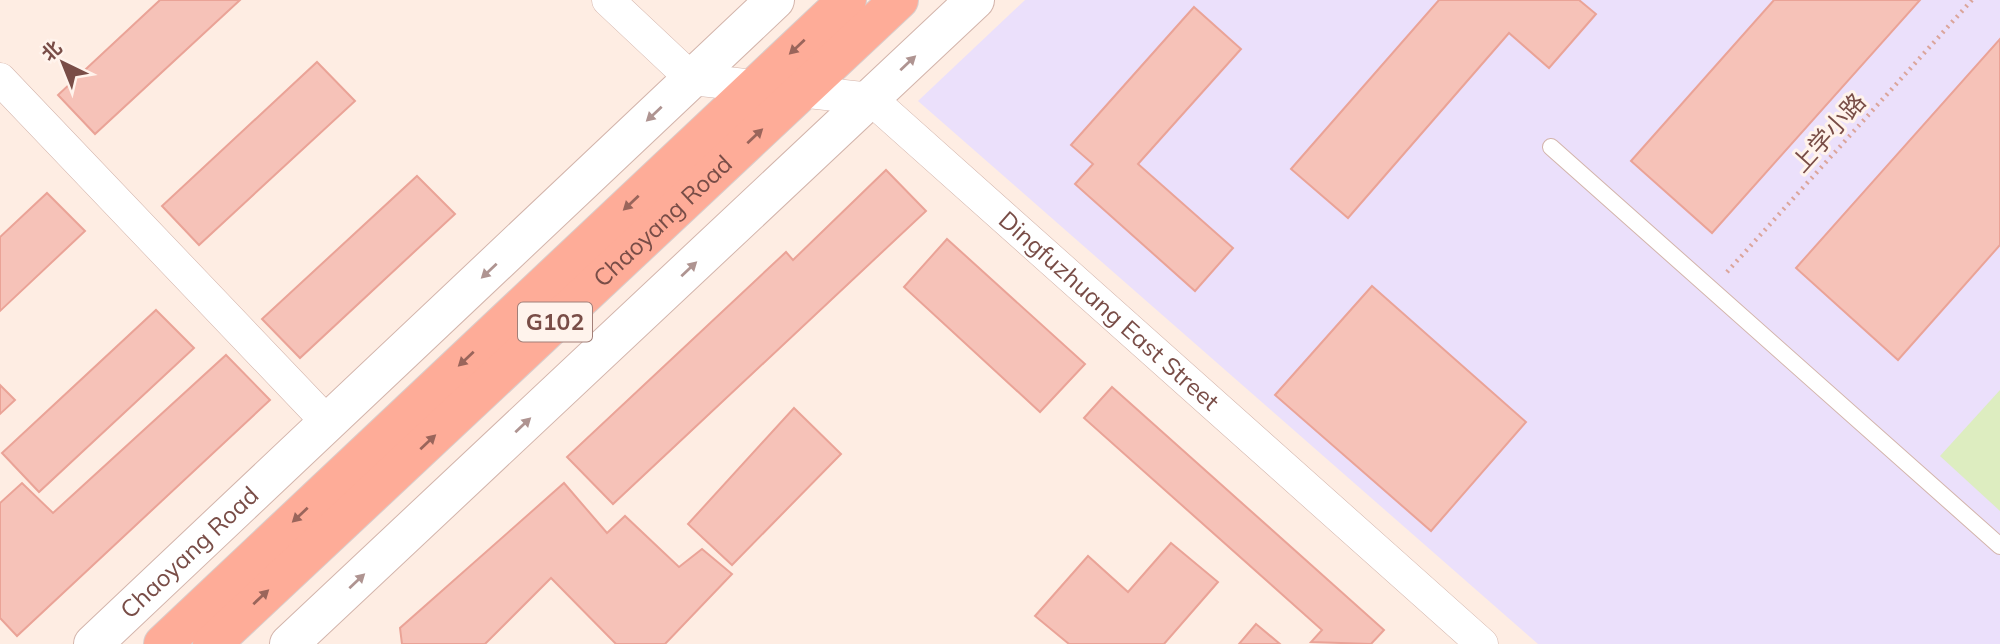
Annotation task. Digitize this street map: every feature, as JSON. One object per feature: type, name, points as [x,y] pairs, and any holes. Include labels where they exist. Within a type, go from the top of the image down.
[{"type":"highway","name":"Chaoyang Road","points":[[163,644],[846,0]]},
{"type":"highway","name":"Chaoyang Road","points":[[212,644],[899,0]]},
{"type":"street","points":[[608,0],[692,79],[871,99]]},
{"type":"street","name":"Chaoyang Road","points":[[93,644],[775,0]]},
{"type":"street","points":[[289,644],[975,0]]},
{"type":"street","points":[[0,79],[328,423]]},
{"type":"street","name":"Dingfuzhuang East Street","points":[[871,99],[1482,644]]},
{"type":"lane","points":[[1551,147],[2000,546]]},
{"type":"path","name":"上学小路","points":[[1711,290],[1972,0]]},
{"type":"shaded area","points":[[1025,0],[2000,0],[2000,644],[1538,644],[918,101]]},
{"type":"green space","points":[[2000,390],[2000,511],[1940,456]]},
{"type":"building","points":[[160,0],[240,0],[95,134],[58,95]]},
{"type":"building","points":[[1439,0],[1579,0],[1596,14],[1549,68],[1509,33],[1348,218],[1291,169]]},
{"type":"building","points":[[1774,0],[1920,0],[1712,233],[1631,161]]},
{"type":"building","points":[[1194,7],[1241,49],[1138,164],[1233,248],[1195,291],[1075,184],[1093,164],[1071,145]]},
{"type":"building","points":[[2000,39],[2000,245],[1898,360],[1796,268]]},
{"type":"building","points":[[317,62],[355,101],[199,245],[162,206]]},
{"type":"building","points":[[886,170],[926,211],[613,504],[567,457],[786,252],[793,260]]},
{"type":"building","points":[[417,176],[455,214],[300,358],[262,319]]},
{"type":"building","points":[[47,193],[85,231],[0,311],[0,237]]},
{"type":"building","points":[[947,239],[1085,364],[1040,412],[904,287]]},
{"type":"building","points":[[1372,286],[1526,422],[1431,531],[1275,395]]},
{"type":"building","points":[[156,310],[194,348],[39,492],[2,453]]},
{"type":"building","points":[[226,355],[270,400],[17,636],[0,618],[0,503],[22,483],[53,513]]},
{"type":"building","points":[[0,385],[15,400],[0,414]]},
{"type":"building","points":[[1112,387],[1384,630],[1371,644],[1311,642],[1322,630],[1084,418]]},
{"type":"building","points":[[794,408],[841,454],[732,565],[688,524]]},
{"type":"building","points":[[564,483],[607,533],[625,516],[679,567],[702,549],[732,574],[665,644],[616,644],[551,578],[485,644],[402,644],[400,628]]},
{"type":"building","points":[[1171,543],[1218,582],[1164,644],[1069,644],[1035,616],[1088,556],[1128,592]]},
{"type":"building","points":[[1256,624],[1280,644],[1239,644]]}]
